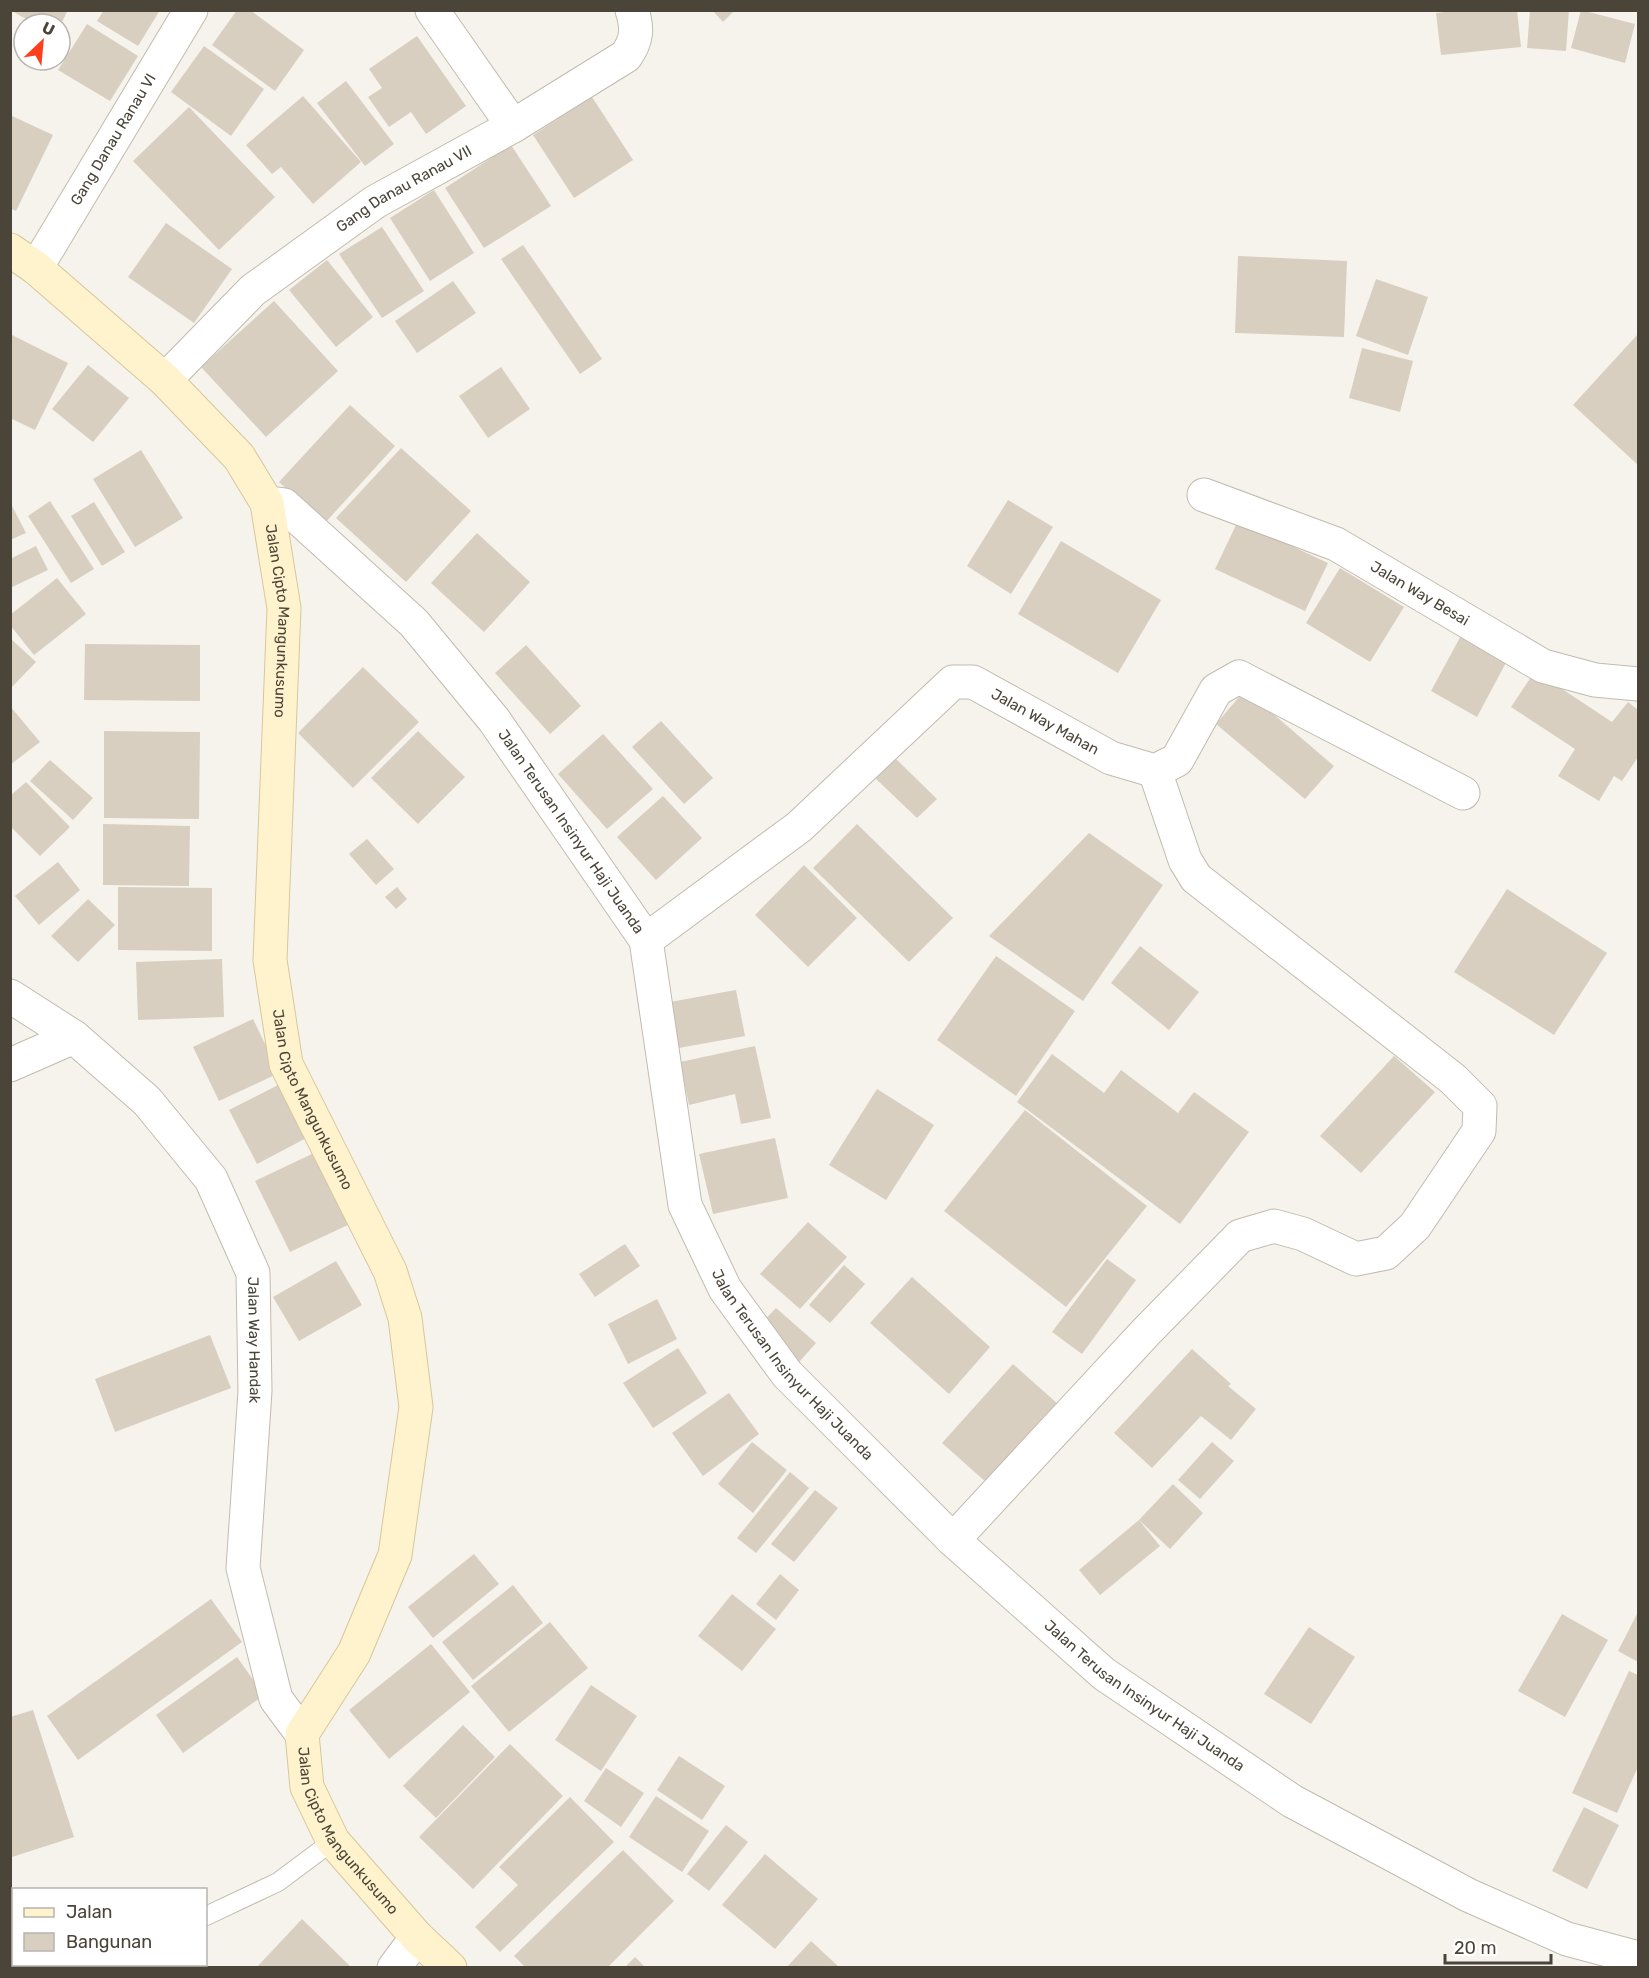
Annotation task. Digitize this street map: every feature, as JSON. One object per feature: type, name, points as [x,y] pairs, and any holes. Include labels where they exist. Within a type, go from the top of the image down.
[{"type":"street","name":"Gang Danau Ranau VI","points":[[23,259],[191,10]]},
{"type":"street","points":[[432,10],[513,126]]},
{"type":"street","name":"Gang Danau Ranau VII","points":[[165,380],[253,290],[375,202],[513,126],[626,56],[634,44],[637,26],[632,10]]},
{"type":"street","name":"Jalan Cipto Mangunkusumo","points":[[23,259],[165,380],[239,457],[267,503],[284,608],[270,960],[286,1064],[390,1271],[405,1318],[416,1407],[395,1556],[354,1653],[302,1734],[307,1787],[333,1841],[417,1937],[450,1968]]},
{"type":"street","name":"Jalan Way Besai","points":[[1203,495],[1336,544],[1543,666],[1595,680],[1638,684]]},
{"type":"street","name":"Jalan Terusan Insinyur Haji Juanda","points":[[267,503],[284,505],[414,623],[494,720],[646,940],[685,1205],[725,1289],[787,1374],[953,1540],[1104,1674],[1293,1801],[1468,1895],[1567,1940],[1638,1958]]},
{"type":"street","points":[[953,1540],[1146,1332],[1240,1236],[1274,1226],[1304,1234],[1356,1259],[1386,1253],[1415,1226],[1479,1131],[1480,1106],[1453,1079],[1196,878],[1185,861],[1155,771],[1177,760],[1216,690],[1239,677],[1463,793]]},
{"type":"street","name":"Jalan Way Mahan","points":[[646,940],[799,826],[953,682],[973,682],[1111,758],[1155,771]]},
{"type":"street","name":"Jalan Way Handak","points":[[10,996],[74,1037],[147,1101],[211,1179],[252,1273],[255,1391],[243,1568],[276,1699],[302,1734]]},
{"type":"street","points":[[10,1065],[74,1037]]},
{"type":"street","points":[[394,1968],[417,1937]]},
{"type":"lane","points":[[207,1916],[278,1882],[333,1841]]},
{"type":"building","points":[[10,10],[68,10],[67,12],[14,12]]},
{"type":"building","points":[[104,10],[160,10],[138,46],[97,21]]},
{"type":"building","points":[[237,10],[250,10],[304,50],[275,91],[212,45]]},
{"type":"building","points":[[712,10],[735,10],[723,22]]},
{"type":"building","points":[[1459,10],[1517,10],[1521,47],[1441,55],[1436,13]]},
{"type":"building","points":[[1530,10],[1569,10],[1566,51],[1527,48]]},
{"type":"building","points":[[1581,10],[1635,24],[1625,63],[1571,48]]},
{"type":"building","points":[[87,24],[138,56],[110,101],[61,72],[72,72],[72,48]]},
{"type":"building","points":[[417,36],[466,106],[426,134],[411,112],[389,127],[368,97],[382,88],[369,69]]},
{"type":"building","points":[[204,46],[264,89],[231,136],[171,92]]},
{"type":"building","points":[[346,81],[394,144],[365,166],[317,103]]},
{"type":"building","points":[[303,96],[361,162],[313,204],[281,167],[272,174],[246,145]]},
{"type":"building","points":[[592,97],[633,160],[574,198],[533,135]]},
{"type":"building","points":[[189,107],[275,197],[219,250],[133,161]]},
{"type":"building","points":[[10,115],[53,135],[16,211],[10,208]]},
{"type":"building","points":[[511,145],[551,206],[484,248],[445,188]]},
{"type":"building","points":[[434,190],[474,253],[430,281],[390,218]]},
{"type":"building","points":[[166,223],[232,269],[194,323],[128,277]]},
{"type":"building","points":[[382,227],[424,291],[382,318],[339,254]]},
{"type":"building","points":[[523,245],[602,359],[580,374],[501,259]]},
{"type":"building","points":[[1238,256],[1347,261],[1344,337],[1235,333]]},
{"type":"building","points":[[327,260],[373,317],[336,347],[289,290]]},
{"type":"building","points":[[1376,279],[1428,297],[1408,355],[1356,336]]},
{"type":"building","points":[[453,281],[476,313],[417,353],[395,321]]},
{"type":"building","points":[[274,301],[338,371],[266,437],[201,367]]},
{"type":"building","points":[[10,334],[68,363],[35,430],[10,418]]},
{"type":"building","points":[[1638,334],[1638,465],[1573,405]]},
{"type":"building","points":[[1362,348],[1413,361],[1400,412],[1349,398]]},
{"type":"building","points":[[88,365],[129,398],[93,442],[52,409]]},
{"type":"building","points":[[501,367],[530,409],[488,438],[459,396]]},
{"type":"building","points":[[350,405],[395,446],[324,524],[279,482]]},
{"type":"building","points":[[401,448],[471,511],[406,582],[336,518]]},
{"type":"building","points":[[141,450],[183,518],[135,547],[93,479]]},
{"type":"building","points":[[1008,500],[1053,527],[1011,594],[967,566]]},
{"type":"building","points":[[50,501],[94,569],[71,583],[28,516]]},
{"type":"building","points":[[10,502],[26,533],[10,540]]},
{"type":"building","points":[[94,502],[125,552],[102,566],[71,516]]},
{"type":"building","points":[[1238,521],[1328,563],[1305,611],[1215,569]]},
{"type":"building","points":[[477,533],[530,582],[484,632],[431,583]]},
{"type":"building","points":[[1061,541],[1161,600],[1118,673],[1018,614]]},
{"type":"building","points":[[36,546],[48,570],[10,588],[10,559]]},
{"type":"building","points":[[1340,568],[1404,607],[1370,662],[1306,623]]},
{"type":"building","points":[[57,578],[86,614],[34,655],[10,625],[10,615]]},
{"type":"building","points":[[1464,630],[1510,655],[1477,717],[1431,691]]},
{"type":"building","points":[[10,638],[36,662],[10,689]]},
{"type":"building","points":[[85,644],[200,645],[200,701],[84,700]]},
{"type":"building","points":[[526,645],[581,706],[550,734],[495,673]]},
{"type":"building","points":[[363,667],[419,722],[353,788],[298,733]]},
{"type":"building","points":[[1535,671],[1612,722],[1628,702],[1638,710],[1638,757],[1622,781],[1614,776],[1599,801],[1558,776],[1575,749],[1511,707]]},
{"type":"building","points":[[1245,690],[1334,766],[1305,799],[1216,724]]},
{"type":"building","points":[[10,706],[40,742],[10,765]]},
{"type":"building","points":[[661,721],[713,778],[684,804],[632,747]]},
{"type":"building","points":[[104,731],[200,732],[199,819],[104,818]]},
{"type":"building","points":[[418,731],[465,777],[418,824],[371,778]]},
{"type":"building","points":[[603,734],[653,789],[607,829],[558,774]]},
{"type":"building","points":[[894,757],[937,799],[917,818],[874,777]]},
{"type":"building","points":[[50,760],[93,798],[73,820],[30,781]]},
{"type":"building","points":[[26,782],[70,827],[40,856],[10,826],[10,796]]},
{"type":"building","points":[[663,796],[702,838],[656,880],[617,837]]},
{"type":"building","points":[[103,824],[190,826],[189,886],[103,885]]},
{"type":"building","points":[[857,824],[953,918],[909,962],[813,868]]},
{"type":"building","points":[[1089,833],[1163,885],[1083,1001],[989,936]]},
{"type":"building","points":[[367,839],[394,869],[376,885],[349,854]]},
{"type":"building","points":[[58,862],[80,890],[39,925],[15,896]]},
{"type":"building","points":[[804,865],[857,918],[808,967],[755,915]]},
{"type":"building","points":[[118,887],[212,888],[212,951],[118,950]]},
{"type":"building","points":[[397,887],[407,899],[396,909],[385,897]]},
{"type":"building","points":[[1507,889],[1607,953],[1554,1035],[1454,972]]},
{"type":"building","points":[[88,899],[115,925],[78,962],[51,936]]},
{"type":"building","points":[[1140,946],[1199,992],[1169,1030],[1111,983]]},
{"type":"building","points":[[996,956],[1075,1011],[1016,1096],[937,1040]]},
{"type":"building","points":[[222,959],[224,1017],[138,1020],[136,962]]},
{"type":"building","points":[[736,990],[745,1036],[679,1048],[670,1002]]},
{"type":"building","points":[[253,1019],[279,1073],[219,1101],[193,1047]]},
{"type":"building","points":[[755,1046],[771,1118],[741,1124],[735,1094],[689,1105],[680,1062]]},
{"type":"building","points":[[1052,1054],[1104,1093],[1121,1070],[1178,1113],[1194,1092],[1249,1132],[1180,1224],[1017,1102]]},
{"type":"building","points":[[1394,1056],[1435,1092],[1361,1173],[1320,1136]]},
{"type":"building","points":[[286,1081],[314,1134],[257,1164],[229,1110]]},
{"type":"building","points":[[877,1089],[934,1125],[886,1200],[829,1165]]},
{"type":"building","points":[[1025,1110],[1147,1206],[1066,1307],[944,1211]]},
{"type":"building","points":[[775,1138],[788,1198],[713,1214],[699,1154]]},
{"type":"building","points":[[316,1152],[350,1224],[290,1252],[255,1181]]},
{"type":"building","points":[[808,1222],[847,1257],[800,1309],[760,1274]]},
{"type":"building","points":[[625,1244],[640,1266],[595,1297],[579,1274]]},
{"type":"building","points":[[1107,1259],[1136,1280],[1082,1354],[1052,1332]]},
{"type":"building","points":[[336,1261],[362,1305],[299,1341],[273,1297]]},
{"type":"building","points":[[844,1265],[865,1284],[830,1323],[809,1305]]},
{"type":"building","points":[[912,1277],[990,1347],[949,1394],[870,1323]]},
{"type":"building","points":[[657,1299],[677,1339],[628,1364],[608,1324]]},
{"type":"building","points":[[776,1308],[816,1343],[793,1369],[758,1327]]},
{"type":"building","points":[[210,1335],[231,1388],[115,1432],[95,1379]]},
{"type":"building","points":[[678,1348],[707,1393],[653,1428],[623,1383]]},
{"type":"building","points":[[1192,1349],[1231,1384],[1228,1386],[1256,1409],[1231,1440],[1201,1416],[1152,1468],[1114,1433]]},
{"type":"building","points":[[1013,1364],[1058,1404],[987,1483],[942,1443]]},
{"type":"building","points":[[729,1393],[759,1434],[703,1476],[672,1433]]},
{"type":"building","points":[[752,1442],[787,1470],[753,1513],[718,1484]]},
{"type":"building","points":[[1212,1442],[1234,1461],[1200,1499],[1178,1480]]},
{"type":"building","points":[[790,1472],[809,1488],[756,1553],[737,1538]]},
{"type":"building","points":[[1173,1484],[1203,1513],[1170,1549],[1139,1520]]},
{"type":"building","points":[[815,1490],[838,1508],[794,1562],[771,1544]]},
{"type":"building","points":[[1139,1520],[1160,1546],[1100,1595],[1079,1570]]},
{"type":"building","points":[[474,1554],[499,1584],[433,1638],[408,1607]]},
{"type":"building","points":[[780,1574],[799,1590],[776,1620],[756,1604]]},
{"type":"building","points":[[513,1585],[543,1623],[473,1680],[442,1642]]},
{"type":"building","points":[[732,1594],[776,1629],[742,1671],[698,1636]]},
{"type":"building","points":[[211,1599],[242,1642],[78,1760],[47,1716]]},
{"type":"building","points":[[1638,1612],[1638,1662],[1618,1651]]},
{"type":"building","points":[[1562,1614],[1608,1640],[1565,1717],[1518,1691]]},
{"type":"building","points":[[550,1622],[588,1668],[509,1732],[471,1686]]},
{"type":"building","points":[[1309,1627],[1355,1657],[1311,1724],[1264,1694]]},
{"type":"building","points":[[431,1644],[470,1692],[389,1759],[349,1710]]},
{"type":"building","points":[[237,1657],[264,1695],[183,1753],[156,1715]]},
{"type":"building","points":[[1629,1671],[1638,1675],[1638,1767],[1617,1813],[1572,1793]]},
{"type":"building","points":[[591,1685],[637,1716],[601,1771],[555,1740]]},
{"type":"building","points":[[33,1710],[74,1837],[12,1857],[10,1717]]},
{"type":"building","points":[[463,1725],[495,1757],[436,1818],[403,1786]]},
{"type":"building","points":[[510,1744],[563,1796],[473,1889],[419,1837]]},
{"type":"building","points":[[679,1756],[725,1786],[702,1820],[657,1790]]},
{"type":"building","points":[[606,1768],[644,1793],[621,1827],[584,1801]]},
{"type":"building","points":[[656,1796],[709,1831],[682,1872],[629,1837]]},
{"type":"building","points":[[570,1797],[614,1842],[500,1952],[475,1927],[518,1885],[499,1867]]},
{"type":"building","points":[[1584,1807],[1619,1825],[1587,1889],[1552,1871]]},
{"type":"building","points":[[726,1825],[748,1842],[709,1891],[687,1874]]},
{"type":"building","points":[[623,1850],[674,1901],[607,1968],[526,1968],[514,1956]]},
{"type":"building","points":[[765,1854],[818,1899],[775,1949],[722,1905]]},
{"type":"building","points":[[302,1919],[352,1968],[256,1968]]},
{"type":"building","points":[[811,1941],[840,1968],[786,1968]]},
{"type":"building","points":[[635,1957],[646,1968],[624,1968]]}]
